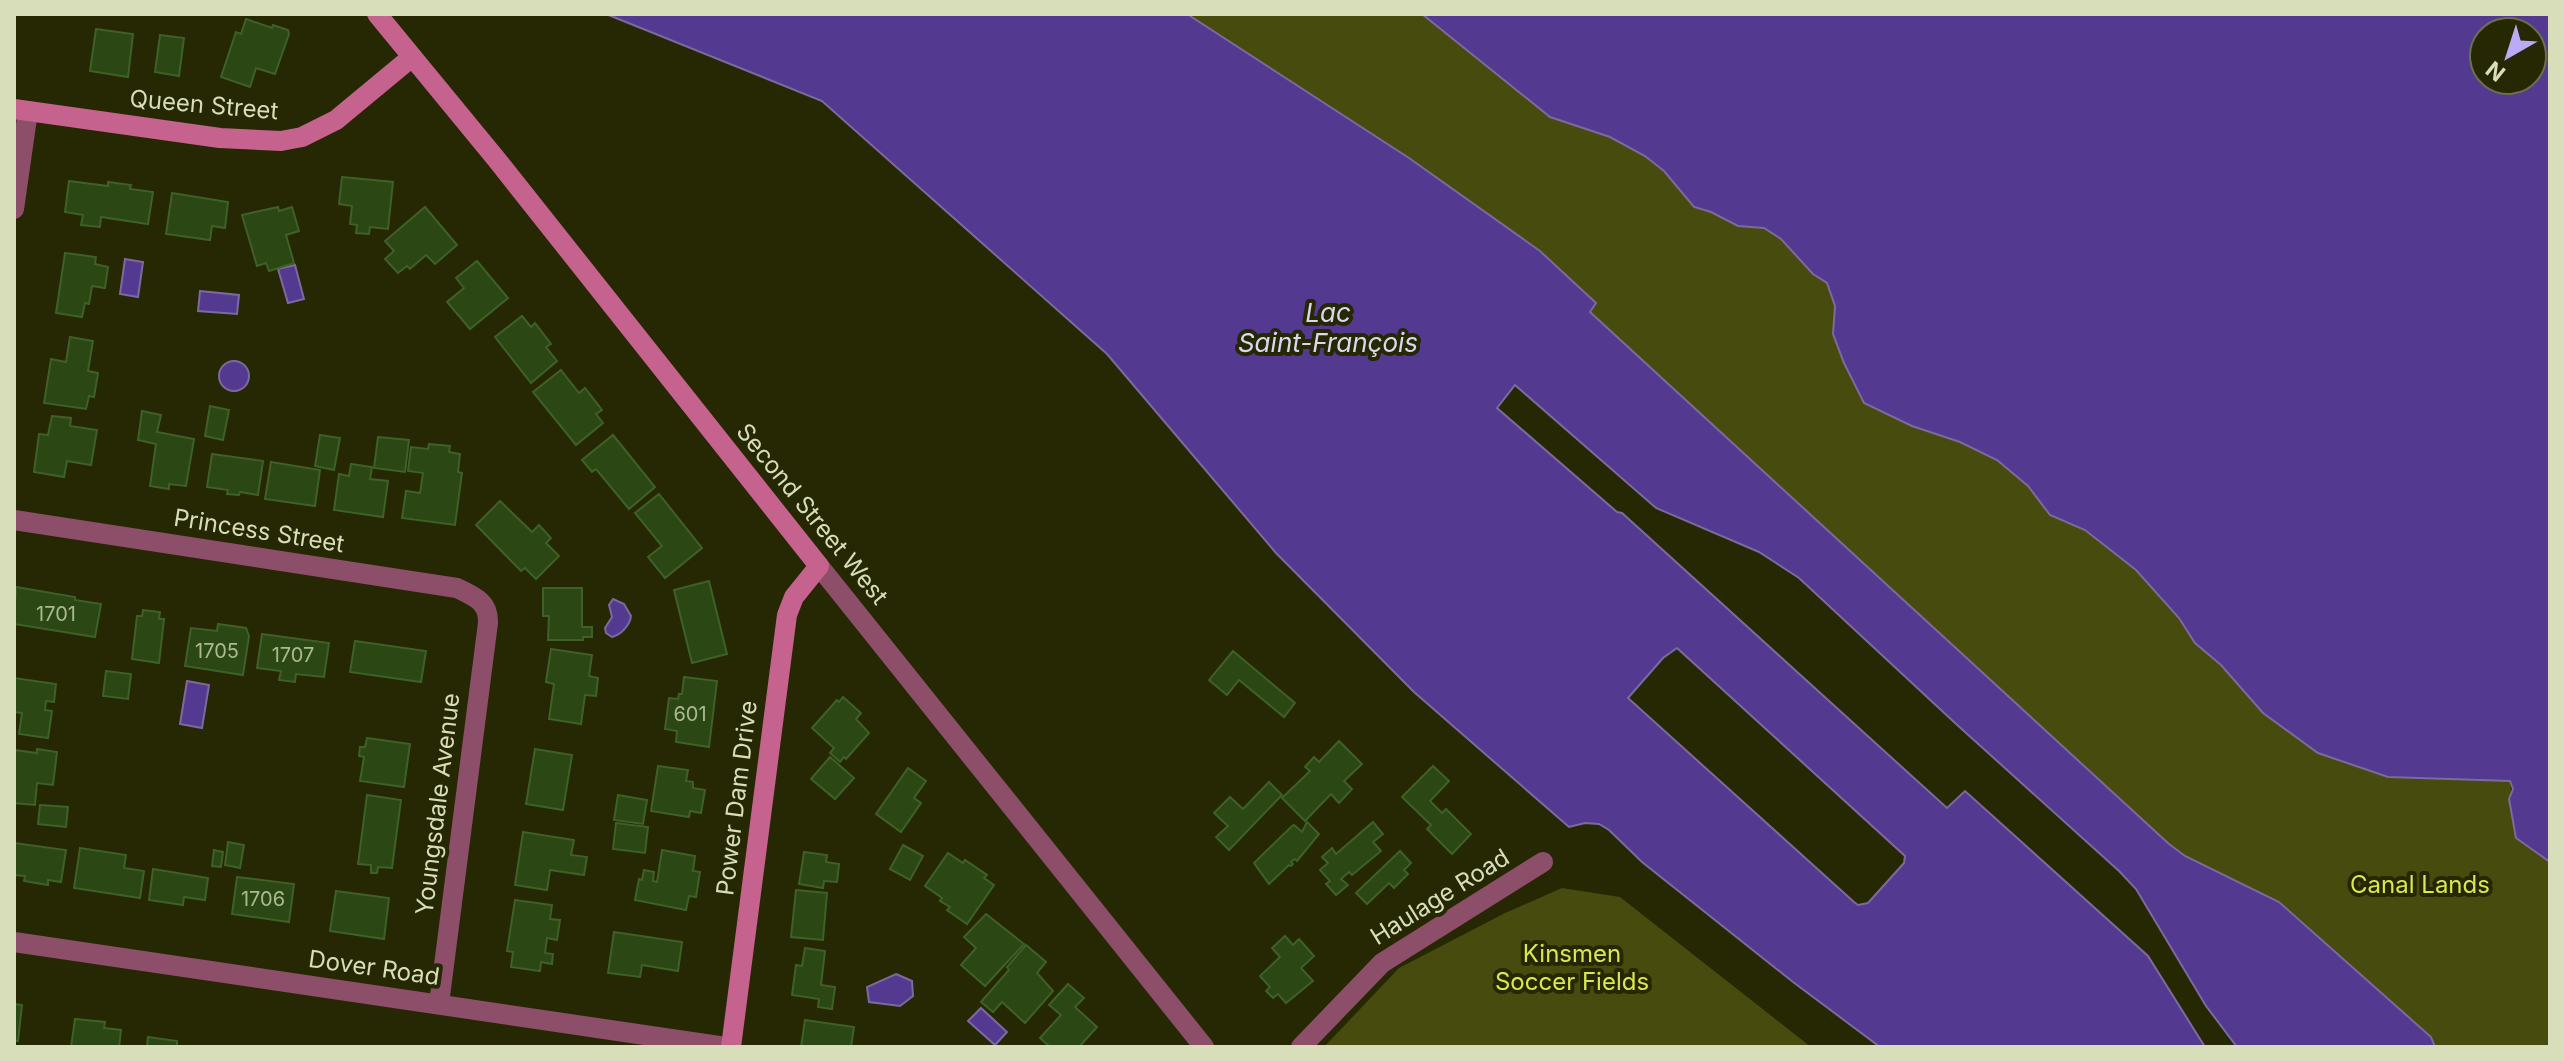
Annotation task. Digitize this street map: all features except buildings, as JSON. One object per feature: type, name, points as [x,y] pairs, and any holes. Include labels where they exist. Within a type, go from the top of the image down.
[{"type":"main road","name":"Second Street West","points":[[377,14],[497,160],[819,566]]},
{"type":"main road","name":"Queen Street","points":[[21,110],[220,138],[281,141],[302,137],[336,120],[412,57]]},
{"type":"main road","name":"Power Dam Drive","points":[[729,1047],[787,615],[794,597],[819,566]]},
{"type":"street","points":[[14,209],[21,110]]},
{"type":"street","name":"Princess Street","points":[[14,520],[457,588],[482,602],[488,611]]},
{"type":"street","name":"Second Street West","points":[[819,566],[1204,1047]]},
{"type":"street","name":"Youngsdale Avenue","points":[[439,1004],[488,611]]},
{"type":"street","name":"Haulage Road","points":[[1301,1047],[1382,963],[1543,862]]},
{"type":"street","name":"Dover Road","points":[[14,942],[729,1047]]},
{"type":"green space","name":"Canal Lands","points":[[1187,14],[1422,14],[1550,117],[1610,137],[1645,156],[1664,171],[1695,207],[1738,226],[1764,228],[1781,239],[1813,274],[1827,283],[1835,306],[1834,334],[1864,403],[1997,460],[2028,486],[2050,515],[2085,530],[2136,570],[2179,618],[2195,643],[2221,665],[2510,781],[2516,838],[2550,862],[2550,1047],[2435,1047],[2431,1037],[2279,902],[2185,856],[2169,844],[1590,312],[1596,302],[1541,251],[1409,158]]},
{"type":"green space","name":"Kinsmen Soccer Fields","points":[[1562,888],[1620,897],[1811,1047],[1324,1047],[1399,968],[1505,913]]},
{"type":"water","name":"Lac Saint-François","points":[[606,14],[1187,14],[1409,158],[1540,251],[1596,303],[1590,312],[2169,844],[2185,856],[2279,902],[2431,1037],[2435,1047],[2237,1047],[2206,1006],[2136,889],[2119,871],[1799,578],[1759,552],[1656,508],[1515,385],[1497,408],[1617,512],[1622,513],[1947,808],[1965,791],[2148,956],[2205,1047],[1880,1047],[1642,862],[1609,830],[1599,824],[1569,827],[1414,692],[1276,553],[1107,354],[822,101]],"holes":[[[1677,648],[1905,856],[1904,863],[1868,903],[1858,905],[1628,698],[1663,658]]]},
{"type":"water","points":[[1422,14],[2550,14],[2550,862],[2516,838],[2509,799],[2513,789],[2510,781],[2388,777],[2318,753],[2263,713],[2221,665],[2195,643],[2179,618],[2136,570],[2085,530],[2050,515],[2028,486],[1997,460],[1864,403],[1833,334],[1835,306],[1827,283],[1813,274],[1781,239],[1764,228],[1738,226],[1694,207],[1664,171],[1645,156],[1610,137],[1550,117]]},
{"type":"water","points":[[125,259],[143,262],[138,297],[120,294]]},
{"type":"water","points":[[295,265],[304,299],[288,303],[278,269]]},
{"type":"water","points":[[200,291],[239,295],[237,314],[198,311]]},
{"type":"water","points":[[234,361],[245,365],[249,376],[245,387],[234,391],[223,387],[219,376],[223,365]]},
{"type":"water","points":[[613,599],[624,604],[631,616],[624,629],[612,637],[605,628],[612,617],[609,605]]},
{"type":"water","points":[[187,681],[209,685],[202,728],[180,724]]},
{"type":"water","points":[[896,974],[912,981],[913,996],[900,1006],[869,1002],[867,987]]},
{"type":"water","points":[[981,1008],[1007,1032],[995,1045],[968,1021]]}]
